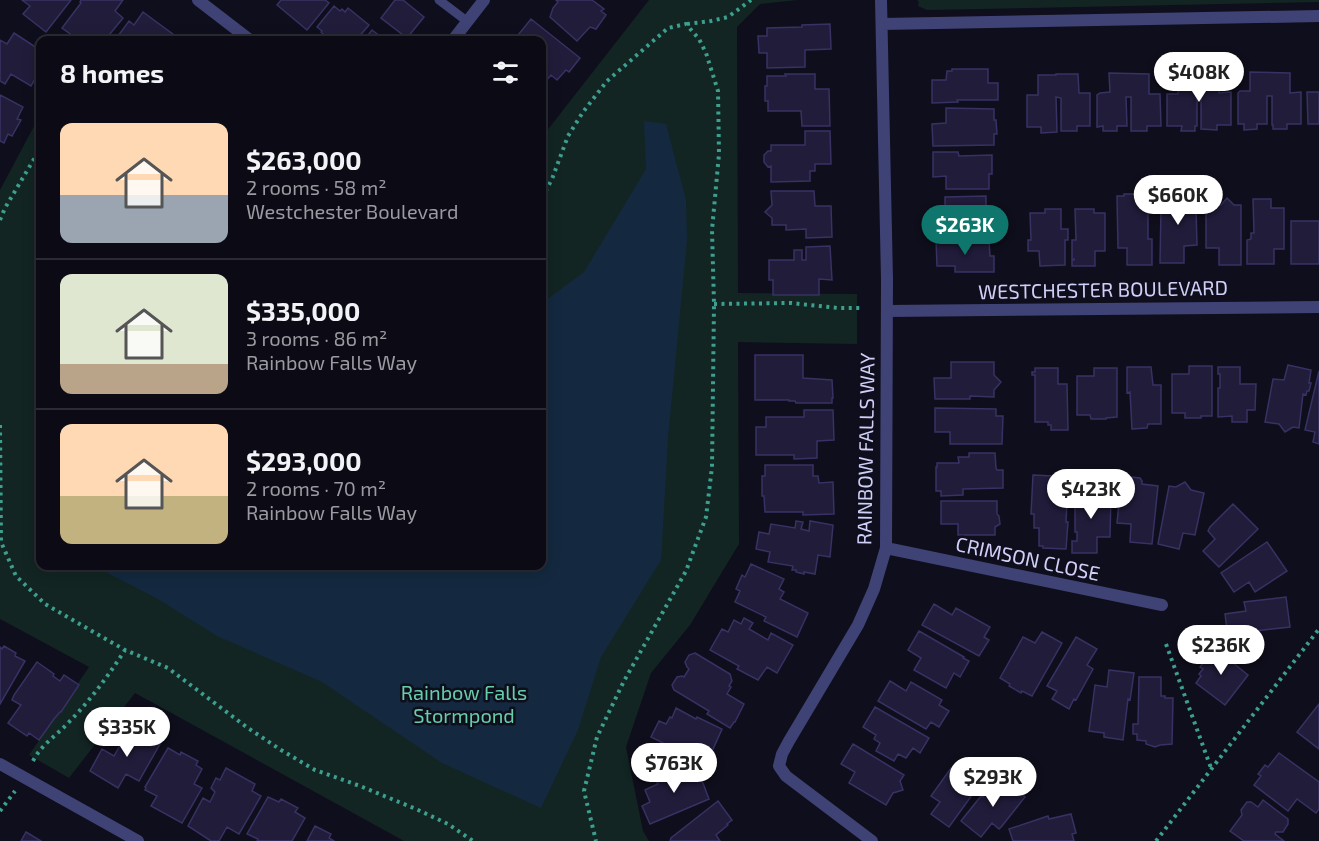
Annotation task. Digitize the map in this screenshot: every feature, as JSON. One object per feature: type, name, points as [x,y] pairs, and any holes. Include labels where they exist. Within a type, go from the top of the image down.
[{"type":"street","points":[[198,0],[245,36]]},
{"type":"street","points":[[456,36],[484,0]]},
{"type":"street","name":"RAINBOW FALLS WAY","points":[[872,841],[786,776],[779,765],[789,741],[858,625],[874,589],[886,549],[887,310],[881,0]]},
{"type":"street","points":[[882,24],[1319,16]]},
{"type":"street","name":"WESTCHESTER BOULEVARD","points":[[887,310],[1319,307]]},
{"type":"street","name":"CRIMSON CLOSE","points":[[886,549],[1162,605]]},
{"type":"street","points":[[0,764],[138,841]]},
{"type":"lane","points":[[439,0],[468,22]]},
{"type":"path","points":[[546,190],[568,136],[607,81],[668,28],[728,17],[751,0]]},
{"type":"path","points":[[596,841],[584,791],[597,737],[624,681],[686,572],[706,518],[712,467],[714,304],[712,231],[719,154],[718,91],[706,53],[699,39],[686,24]]},
{"type":"path","points":[[0,220],[36,156]]},
{"type":"path","points":[[714,304],[791,303],[860,308]]},
{"type":"path","points":[[0,425],[1,542],[16,576],[45,604],[125,650],[168,668],[248,728],[315,770],[416,809],[448,824],[473,841]]},
{"type":"path","points":[[1156,841],[1319,629]]},
{"type":"path","points":[[1166,644],[1211,769]]},
{"type":"path","points":[[33,760],[103,683],[125,650]]},
{"type":"path","points":[[0,811],[15,791]]},
{"type":"green space","name":"Rainbow Falls Stormpond","points":[[649,0],[798,0],[760,4],[737,27],[738,293],[857,294],[857,344],[738,342],[739,544],[690,625],[651,673],[626,747],[643,831],[649,841],[404,841],[135,693],[69,778],[29,755],[89,667],[0,619],[0,190],[36,122],[36,570],[546,570],[546,132]]},
{"type":"green space","points":[[917,0],[1319,0],[1319,2],[927,10],[918,6]]},
{"type":"water","points":[[644,121],[666,124],[686,200],[687,240],[668,438],[661,560],[601,657],[578,730],[541,808],[442,763],[322,682],[217,636],[158,599],[102,570],[546,570],[546,300],[584,272],[646,169]]},
{"type":"building","points":[[22,0],[71,0],[46,32],[23,14],[30,6]]},
{"type":"building","points":[[81,0],[123,0],[115,11],[123,18],[108,36],[73,36],[62,28]]},
{"type":"building","points":[[281,0],[325,0],[329,3],[307,30],[277,5]]},
{"type":"building","points":[[395,0],[403,0],[424,17],[409,36],[404,36],[381,18]]},
{"type":"building","points":[[556,0],[592,0],[604,9],[601,11],[606,15],[596,29],[590,27],[577,41],[550,17],[558,2]]},
{"type":"building","points":[[334,6],[345,12],[348,8],[369,25],[359,36],[325,36],[317,27]]},
{"type":"building","points":[[143,12],[174,35],[118,36],[129,21],[134,25]]},
{"type":"building","points":[[531,19],[580,58],[569,72],[566,70],[557,80],[551,75],[546,81],[546,36],[517,36]]},
{"type":"building","points":[[830,24],[831,49],[805,50],[805,67],[767,68],[767,53],[759,53],[758,36],[767,36],[767,28]]},
{"type":"building","points":[[372,30],[380,36],[367,36]]},
{"type":"building","points":[[14,33],[36,47],[36,77],[31,86],[11,74],[5,84],[0,81],[0,40],[7,44]]},
{"type":"building","points":[[952,69],[988,69],[988,83],[998,83],[998,100],[957,100],[958,102],[932,103],[932,80],[946,80],[947,71],[952,71]]},
{"type":"building","points":[[1250,72],[1290,73],[1290,93],[1301,92],[1301,124],[1287,124],[1287,129],[1273,129],[1272,96],[1267,96],[1267,124],[1257,124],[1257,129],[1244,130],[1244,124],[1238,124],[1238,93],[1250,91]]},
{"type":"building","points":[[1109,73],[1149,74],[1149,94],[1160,94],[1161,126],[1147,126],[1147,131],[1131,131],[1131,97],[1126,97],[1127,126],[1117,126],[1117,131],[1103,131],[1103,126],[1097,127],[1097,95],[1110,92]]},
{"type":"building","points":[[1179,73],[1219,73],[1219,93],[1231,92],[1231,125],[1217,125],[1217,130],[1201,129],[1201,97],[1197,97],[1195,131],[1181,131],[1182,126],[1167,126],[1167,94],[1178,94]]},
{"type":"building","points":[[785,74],[815,74],[815,89],[829,89],[830,126],[802,126],[801,111],[768,111],[768,101],[765,101],[767,76],[786,76]]},
{"type":"building","points":[[1078,74],[1079,93],[1090,93],[1090,126],[1077,126],[1077,131],[1061,131],[1061,98],[1056,97],[1057,132],[1041,133],[1041,127],[1027,127],[1027,95],[1038,95],[1038,75]]},
{"type":"building","points":[[1307,92],[1319,92],[1319,124],[1308,124]]},
{"type":"building","points":[[0,95],[23,107],[17,119],[21,120],[12,136],[8,134],[4,143],[0,141]]},
{"type":"building","points":[[946,108],[994,109],[997,134],[994,134],[994,145],[933,146],[932,124],[946,123]]},
{"type":"building","points":[[805,131],[830,131],[831,164],[815,164],[815,171],[810,171],[810,181],[771,182],[771,166],[768,167],[764,162],[764,155],[771,151],[771,145],[805,145]]},
{"type":"building","points":[[933,152],[958,152],[959,156],[992,155],[989,189],[946,189],[946,176],[933,177]]},
{"type":"building","points":[[771,191],[814,191],[815,206],[831,206],[832,237],[806,238],[806,229],[786,230],[786,225],[772,225],[772,218],[765,212],[772,205]]},
{"type":"building","points":[[1194,191],[1197,245],[1184,246],[1184,263],[1160,263],[1161,209],[1164,203],[1164,192]]},
{"type":"building","points":[[1124,194],[1148,195],[1148,239],[1152,239],[1152,265],[1127,265],[1127,248],[1118,248],[1117,196],[1124,196]]},
{"type":"building","points":[[986,196],[986,209],[994,209],[994,224],[988,224],[988,233],[933,234],[933,212],[941,212],[941,208],[945,208],[945,197]]},
{"type":"building","points":[[1227,198],[1234,205],[1241,205],[1241,265],[1219,265],[1219,248],[1206,248],[1206,205],[1221,205]]},
{"type":"building","points":[[1253,199],[1271,199],[1271,208],[1284,208],[1284,249],[1274,249],[1274,264],[1247,264],[1247,240],[1251,239],[1251,233],[1254,233]]},
{"type":"building","points":[[1045,209],[1061,209],[1061,229],[1068,229],[1068,240],[1065,240],[1065,265],[1040,266],[1039,251],[1028,251],[1028,240],[1031,240],[1030,213],[1045,213]]},
{"type":"building","points":[[1075,209],[1094,209],[1094,213],[1105,213],[1105,251],[1095,251],[1095,266],[1072,266],[1074,259],[1072,259],[1072,240],[1076,240]]},
{"type":"building","points":[[1291,221],[1319,221],[1319,264],[1291,264]]},
{"type":"building","points":[[936,240],[962,240],[963,243],[969,244],[969,240],[989,240],[990,256],[994,256],[994,272],[955,272],[955,266],[937,266]]},
{"type":"building","points":[[830,246],[832,280],[819,279],[819,295],[773,295],[773,280],[769,280],[769,260],[794,260],[794,250],[802,250],[802,260],[806,260],[806,247]]},
{"type":"building","points":[[755,355],[803,355],[803,378],[832,380],[832,403],[755,400]]},
{"type":"building","points":[[951,362],[994,362],[994,375],[1001,382],[994,390],[994,397],[970,396],[970,399],[935,399],[934,378],[951,378]]},
{"type":"building","points":[[1288,365],[1311,370],[1309,383],[1311,383],[1309,391],[1306,395],[1303,394],[1299,428],[1293,427],[1285,432],[1279,424],[1265,422],[1273,379],[1284,380]]},
{"type":"building","points":[[1189,366],[1212,366],[1212,416],[1185,418],[1185,413],[1172,413],[1172,374],[1189,374]]},
{"type":"building","points":[[1127,367],[1151,367],[1153,385],[1161,385],[1161,424],[1148,424],[1147,428],[1132,429],[1130,392],[1127,393]]},
{"type":"building","points":[[1218,367],[1240,367],[1240,384],[1256,384],[1255,410],[1247,410],[1247,422],[1232,422],[1232,416],[1218,417],[1220,374],[1218,374]]},
{"type":"building","points":[[1035,368],[1058,368],[1058,384],[1067,384],[1068,430],[1051,430],[1048,422],[1035,422],[1035,375],[1032,375],[1032,372],[1035,372]]},
{"type":"building","points":[[1094,368],[1117,368],[1117,417],[1091,419],[1090,415],[1077,415],[1077,376],[1094,376]]},
{"type":"building","points":[[1319,371],[1319,444],[1313,442],[1315,432],[1305,430]]},
{"type":"building","points":[[935,408],[996,409],[996,416],[1003,416],[1002,444],[950,444],[950,432],[935,432]]},
{"type":"building","points":[[804,410],[833,410],[834,440],[817,441],[817,458],[794,459],[794,455],[756,455],[756,427],[766,427],[766,417],[804,417]]},
{"type":"building","points":[[969,453],[995,453],[996,468],[1003,470],[1003,488],[963,489],[963,495],[941,496],[941,491],[936,491],[937,463],[959,463],[958,457],[969,457]]},
{"type":"building","points":[[765,465],[813,465],[813,476],[818,476],[819,483],[833,482],[834,514],[803,515],[803,512],[765,512],[762,476],[765,476]]},
{"type":"building","points":[[1033,475],[1053,476],[1052,481],[1068,482],[1066,549],[1039,546],[1039,528],[1034,528],[1034,514],[1031,514]]},
{"type":"building","points":[[1131,477],[1140,478],[1142,484],[1158,486],[1152,544],[1130,542],[1131,524],[1117,523],[1121,482],[1127,483]]},
{"type":"building","points":[[1185,482],[1191,490],[1204,493],[1195,535],[1183,533],[1179,549],[1158,544],[1169,486],[1176,487]]},
{"type":"building","points":[[1080,489],[1095,489],[1095,493],[1111,493],[1110,537],[1097,537],[1097,553],[1072,553],[1072,541],[1077,541],[1075,493],[1080,493]]},
{"type":"building","points":[[941,501],[997,501],[1000,524],[995,527],[995,535],[958,535],[958,524],[941,524]]},
{"type":"building","points":[[1233,504],[1258,529],[1219,567],[1203,551],[1215,539],[1208,531],[1210,527]]},
{"type":"building","points":[[796,521],[803,522],[801,529],[809,531],[810,521],[833,525],[830,557],[818,555],[815,574],[796,572],[792,570],[793,566],[768,562],[770,552],[756,549],[759,532],[769,534],[771,524],[795,528]]},
{"type":"building","points":[[1267,542],[1287,571],[1255,592],[1249,582],[1234,592],[1221,573]]},
{"type":"building","points":[[751,564],[784,579],[779,589],[784,592],[780,599],[808,613],[797,637],[764,621],[766,617],[735,602],[740,591],[736,589],[742,575],[745,577]]},
{"type":"building","points":[[1286,597],[1290,627],[1255,631],[1256,635],[1250,636],[1250,643],[1240,644],[1239,637],[1228,638],[1225,614],[1246,611],[1244,602]]},
{"type":"building","points":[[934,604],[952,615],[956,608],[990,627],[984,637],[989,640],[979,656],[922,625]]},
{"type":"building","points":[[744,618],[753,623],[749,629],[768,640],[771,633],[793,645],[777,673],[767,667],[758,680],[737,669],[739,666],[710,650],[722,629],[728,632],[734,620],[741,624]]},
{"type":"building","points":[[919,631],[969,661],[960,677],[954,673],[946,688],[914,670],[921,658],[908,650]]},
{"type":"building","points":[[1042,632],[1062,643],[1032,696],[1022,691],[1021,693],[1000,678],[1023,637],[1035,643]]},
{"type":"building","points":[[1076,637],[1097,649],[1087,665],[1093,669],[1069,709],[1052,699],[1057,691],[1047,686]]},
{"type":"building","points":[[4,646],[25,661],[0,704],[0,647],[2,649]]},
{"type":"building","points":[[1225,646],[1232,651],[1227,658],[1248,675],[1225,705],[1196,683],[1203,669],[1200,667],[1214,649],[1220,653]]},
{"type":"building","points":[[695,653],[730,674],[732,681],[727,694],[744,704],[730,728],[707,714],[709,711],[674,690],[672,685],[677,677],[684,677],[689,669],[685,662],[689,655]]},
{"type":"building","points":[[37,662],[60,681],[64,675],[79,685],[39,740],[29,733],[27,736],[8,723],[21,705],[12,700],[14,695]]},
{"type":"building","points":[[1109,670],[1134,673],[1123,740],[1104,737],[1104,733],[1089,731],[1095,685],[1107,687]]},
{"type":"building","points":[[1139,677],[1161,677],[1161,696],[1173,698],[1172,744],[1155,747],[1146,744],[1146,741],[1137,740],[1137,734],[1133,734],[1133,724],[1138,724]]},
{"type":"building","points":[[890,681],[906,691],[911,682],[942,700],[939,705],[949,711],[939,727],[931,722],[926,729],[878,701]]},
{"type":"building","points":[[1319,704],[1319,749],[1297,732]]},
{"type":"building","points":[[875,707],[929,738],[920,753],[913,748],[906,758],[898,754],[894,761],[876,751],[880,743],[874,739],[876,735],[863,727]]},
{"type":"building","points":[[676,708],[722,729],[709,758],[698,753],[695,759],[651,737],[659,721],[666,724],[670,717],[672,718]]},
{"type":"building","points":[[132,724],[149,733],[147,737],[160,744],[139,781],[126,774],[118,788],[90,771],[102,749],[114,756]]},
{"type":"building","points":[[853,744],[904,775],[900,781],[903,790],[893,793],[886,805],[849,783],[855,772],[841,764]]},
{"type":"building","points":[[168,748],[198,761],[196,765],[202,769],[194,784],[202,788],[182,823],[151,806],[157,796],[145,790]]},
{"type":"building","points":[[1279,753],[1319,782],[1319,809],[1316,813],[1297,799],[1288,811],[1254,785],[1265,765],[1268,767]]},
{"type":"building","points":[[690,764],[696,780],[701,778],[709,799],[650,824],[642,806],[650,802],[645,790],[658,784],[655,780]]},
{"type":"building","points":[[226,768],[255,784],[252,791],[261,796],[239,834],[227,827],[219,841],[211,841],[188,826],[203,798],[210,802],[215,792],[211,788],[216,778],[220,780]]},
{"type":"building","points":[[951,768],[964,778],[970,770],[983,780],[949,827],[931,814],[940,802],[931,796]]},
{"type":"building","points":[[999,777],[1025,797],[999,829],[992,823],[981,837],[961,821]]},
{"type":"building","points":[[268,797],[279,802],[281,799],[298,808],[295,812],[305,818],[292,841],[257,841],[258,839],[247,834]]},
{"type":"building","points":[[1263,800],[1288,819],[1283,832],[1275,834],[1284,841],[1244,841],[1230,831],[1242,815],[1241,810],[1247,802],[1258,807]]},
{"type":"building","points":[[718,801],[732,820],[716,835],[720,841],[670,841],[671,838]]},
{"type":"building","points":[[1071,814],[1076,833],[1072,834],[1074,841],[1013,841],[1009,829],[1048,816],[1049,819]]},
{"type":"building","points":[[315,826],[331,834],[329,838],[334,841],[307,841]]},
{"type":"building","points":[[26,832],[41,841],[21,841]]}]
